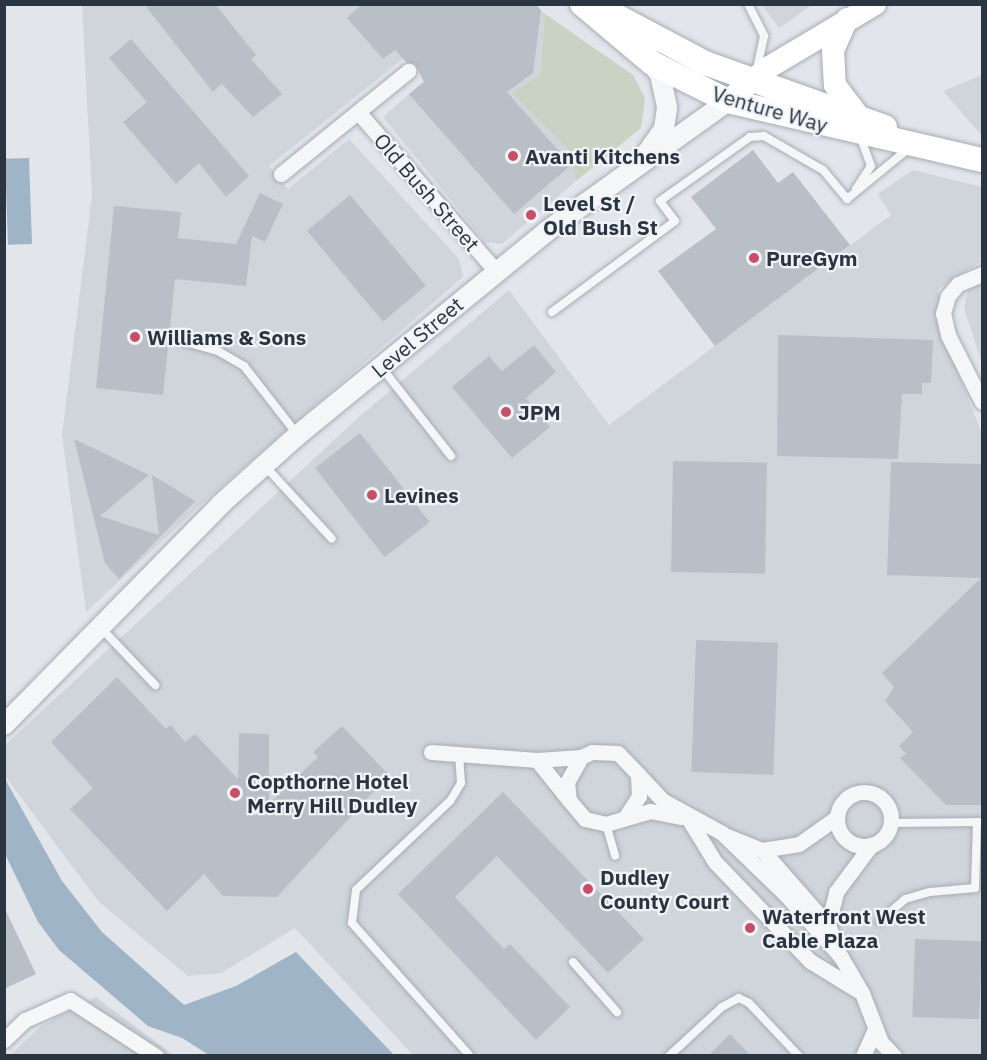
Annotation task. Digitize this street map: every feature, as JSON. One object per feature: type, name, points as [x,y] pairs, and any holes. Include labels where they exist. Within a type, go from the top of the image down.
[{"type":"main road","name":"Venture Way","points":[[582,4],[705,63],[753,80],[857,125],[912,146],[982,160]]},
{"type":"main road","name":"Venture Way","points":[[594,4],[615,18],[652,63],[728,101],[857,125]]},
{"type":"main road","name":"Level Street","points":[[728,101],[753,80],[847,19],[875,4]]},
{"type":"main road","points":[[847,19],[833,50],[835,85],[857,125]]},
{"type":"street","points":[[639,165],[664,129],[667,107],[660,75],[652,63]]},
{"type":"street","name":"Old Bush Street","points":[[281,174],[408,71]]},
{"type":"street","name":"Level Street","points":[[4,725],[183,542],[298,435],[496,271],[728,101]]},
{"type":"street","name":"Old Bush Street","points":[[359,113],[496,271]]},
{"type":"street","points":[[982,274],[958,284],[948,296],[943,313],[948,335],[982,402]]},
{"type":"street","points":[[431,752],[537,760],[581,757],[592,752],[618,753],[662,800],[688,818],[762,850],[828,925],[841,957],[862,993],[875,1029],[894,1056]]},
{"type":"street","points":[[569,800],[567,782],[581,757]]},
{"type":"street","points":[[537,760],[585,819],[606,824],[626,816],[650,811],[688,818],[716,862],[810,962],[862,993]]},
{"type":"street","points":[[626,816],[639,796],[638,774]]},
{"type":"street","points":[[762,850],[799,844],[837,817],[850,796],[868,792],[886,803],[891,823],[880,840],[871,845],[861,846],[843,836],[837,817]]},
{"type":"street","points":[[722,833],[786,895],[841,957]]},
{"type":"street","points":[[828,925],[836,891],[871,845]]},
{"type":"street","points":[[4,1040],[25,1020],[70,999],[156,1056]]},
{"type":"street","points":[[863,1056],[875,1029]]},
{"type":"lane","points":[[748,4],[764,36],[764,48],[753,80]]},
{"type":"lane","points":[[847,199],[871,166],[857,125]]},
{"type":"lane","points":[[552,312],[675,221],[660,201],[750,138],[764,136],[823,170],[847,199]]},
{"type":"lane","points":[[847,199],[912,146]]},
{"type":"lane","points":[[178,340],[218,351],[244,366],[298,435]]},
{"type":"lane","points":[[381,367],[451,456]]},
{"type":"lane","points":[[264,465],[332,539]]},
{"type":"lane","points":[[101,628],[155,685]]},
{"type":"lane","points":[[459,754],[461,783],[450,801],[356,890],[352,923],[470,1056]]},
{"type":"lane","points":[[880,921],[904,899],[930,892],[975,888],[980,822],[891,823]]},
{"type":"lane","points":[[606,824],[615,856]]},
{"type":"lane","points":[[573,962],[617,1012]]},
{"type":"lane","points":[[669,1056],[722,1007],[739,998],[749,1003],[799,1056]]},
{"type":"shaded area","points":[[82,5],[470,5],[269,166],[288,189],[349,139],[459,259],[463,277],[206,500],[86,612],[62,435],[92,196]]},
{"type":"shaded area","points":[[510,5],[536,5],[545,14],[540,75],[512,93],[570,152],[576,181],[502,244],[485,242],[383,117]]},
{"type":"shaded area","points":[[762,5],[812,5],[779,28]]},
{"type":"shaded area","points":[[982,75],[982,136],[943,91]]},
{"type":"shaded area","points":[[913,170],[982,187],[982,261],[938,289],[952,358],[982,434],[982,1055],[413,1055],[295,928],[221,973],[188,976],[98,901],[5,776],[5,745],[359,417],[509,290],[609,425],[891,215],[878,194]]},
{"type":"shaded area","points":[[982,284],[982,364],[964,308],[969,287]]},
{"type":"shaded area","points":[[96,997],[173,1055],[9,1056],[41,1026]]},
{"type":"green space","points":[[545,14],[633,75],[645,98],[641,128],[576,181],[570,152],[512,93],[540,75]]},
{"type":"water","points":[[29,158],[32,244],[8,245],[5,159]]},
{"type":"water","points":[[4,777],[62,881],[102,932],[184,1005],[236,986],[296,952],[394,1055],[209,1055],[182,1038],[148,1026],[59,950],[38,922],[5,854]]},
{"type":"building","points":[[144,4],[215,4],[256,55],[251,59],[282,94],[253,117],[222,84],[213,92]]},
{"type":"building","points":[[362,4],[535,4],[541,10],[533,73],[507,92],[571,165],[514,214],[409,94],[424,82],[415,64],[406,62],[395,50],[383,59],[347,18]]},
{"type":"building","points":[[131,39],[249,176],[226,197],[199,163],[176,184],[123,122],[147,102],[109,58]]},
{"type":"building","name":"PureGym","points":[[753,150],[778,183],[793,172],[850,245],[715,346],[658,271],[716,229],[691,197]]},
{"type":"building","name":"Williams & Sons","points":[[260,193],[283,204],[265,242],[252,236],[246,286],[175,279],[163,395],[96,388],[114,206],[181,212],[178,238],[236,244]]},
{"type":"building","points":[[350,195],[426,285],[383,321],[307,231]]},
{"type":"building","points":[[778,335],[933,340],[931,383],[922,383],[922,394],[902,394],[898,459],[777,456]]},
{"type":"building","name":"JPM","points":[[534,345],[556,372],[526,398],[550,427],[512,458],[452,387],[489,356],[502,371]]},
{"type":"building","name":"Levines","points":[[360,433],[430,522],[385,557],[315,468]]},
{"type":"building","points":[[74,439],[149,475],[100,516],[159,535],[152,475],[195,501],[119,579],[105,563]]},
{"type":"building","points":[[673,461],[767,463],[765,574],[671,572]]},
{"type":"building","points":[[891,462],[982,464],[982,805],[946,805],[900,758],[906,754],[899,746],[913,732],[885,701],[894,687],[882,673],[981,578],[887,575]]},
{"type":"building","points":[[696,640],[778,643],[773,775],[691,772]]},
{"type":"building","name":"Copthorne Hotel Merry Hill Dudley","points":[[117,677],[166,729],[171,725],[185,742],[195,734],[238,779],[239,733],[269,734],[269,804],[318,757],[313,752],[342,726],[389,775],[277,897],[223,896],[204,874],[167,911],[70,809],[93,788],[51,742]]},
{"type":"building","points":[[503,792],[644,939],[608,973],[497,856],[455,897],[504,949],[510,944],[570,1007],[536,1040],[398,894]]},
{"type":"building","points":[[4,907],[36,974],[4,989]]},
{"type":"building","points":[[915,939],[982,941],[979,1019],[912,1017]]},
{"type":"building","points":[[730,1034],[751,1056],[708,1056]]},
{"type":"place","name":"Avanti Kitchens","points":[[513,156]]},
{"type":"place","name":"Level St / Old Bush St","points":[[531,215]]},
{"type":"place","name":"PureGym","points":[[754,258]]},
{"type":"place","name":"Williams & Sons","points":[[135,337]]},
{"type":"place","name":"JPM","points":[[506,412]]},
{"type":"place","name":"Levines","points":[[372,495]]},
{"type":"place","name":"Copthorne Hotel Merry Hill Dudley","points":[[235,793]]},
{"type":"place","name":"Dudley County Court","points":[[588,889]]},
{"type":"place","name":"Waterfront West Cable Plaza","points":[[750,928]]}]
